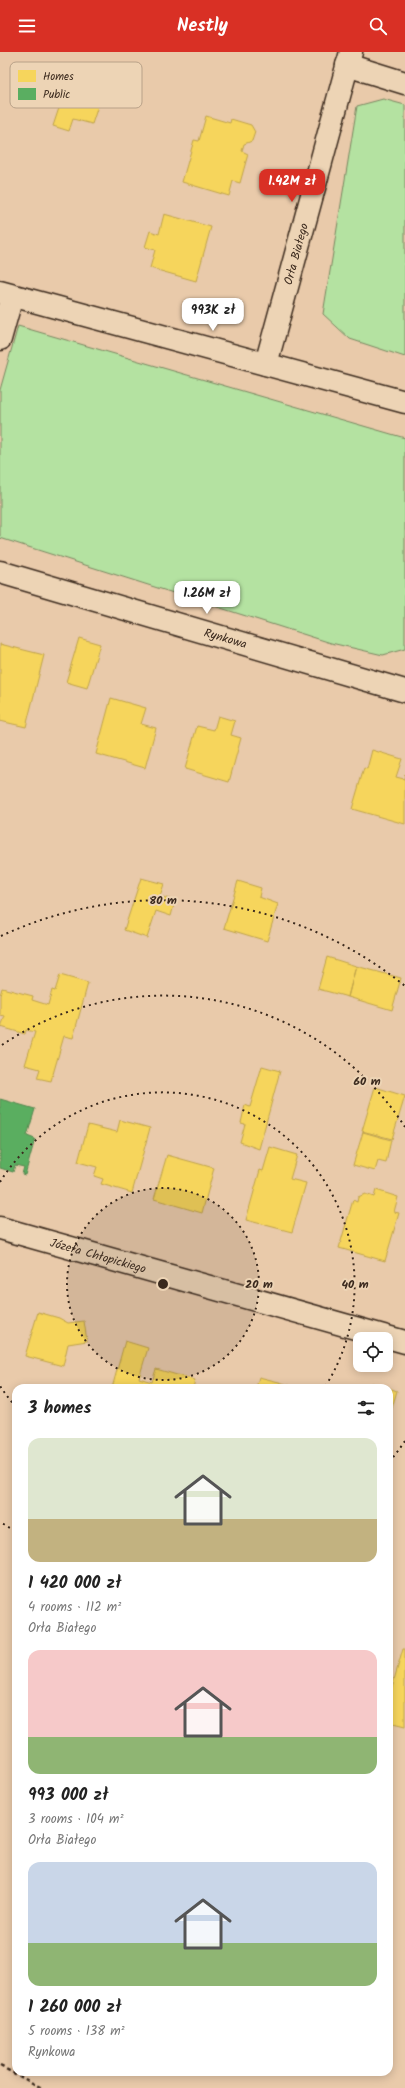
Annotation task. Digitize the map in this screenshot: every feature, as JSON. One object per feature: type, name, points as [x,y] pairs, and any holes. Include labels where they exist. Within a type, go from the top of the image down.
[{"type":"street","points":[[349,59],[405,83]]},
{"type":"street","name":"Orła Białego","points":[[266,364],[349,59]]},
{"type":"street","points":[[0,339],[6,294],[405,402]]},
{"type":"street","name":"Rynkowa","points":[[0,572],[405,691]]},
{"type":"street","name":"Józefa Chłopickiego","points":[[0,1228],[405,1342]]},
{"type":"path","points":[[0,2066],[12,2072]]},
{"type":"path","points":[[19,2076],[42,2088]]},
{"type":"green space","points":[[383,99],[405,105],[405,357],[350,339],[323,314],[357,106]]},
{"type":"green space","points":[[18,326],[405,438],[405,649],[383,655],[331,643],[0,538],[0,390]]},
{"type":"building: Homes","points":[[59,108],[97,108],[92,124],[73,119],[69,131],[53,126]]},
{"type":"building: Homes","points":[[206,116],[230,123],[231,119],[251,125],[255,132],[252,141],[244,144],[242,151],[248,154],[240,183],[233,181],[229,196],[182,182],[194,140],[199,141]]},
{"type":"building: Homes","points":[[164,214],[211,227],[196,281],[150,268],[155,250],[145,247],[150,231],[159,234]]},
{"type":"building: Homes","points":[[79,638],[100,644],[87,688],[66,682]]},
{"type":"building: Homes","points":[[0,644],[44,655],[26,727],[0,721]]},
{"type":"building: Homes","points":[[111,698],[146,708],[141,724],[156,728],[145,768],[96,754]]},
{"type":"building: Homes","points":[[218,716],[235,721],[231,735],[241,738],[229,782],[185,769],[197,726],[214,730]]},
{"type":"building: Homes","points":[[372,750],[402,759],[396,777],[404,779],[405,774],[405,824],[352,809],[364,768],[367,769]]},
{"type":"building: Homes","points":[[141,878],[164,884],[160,896],[175,901],[171,916],[156,911],[147,938],[124,930]]},
{"type":"building: Homes","points":[[238,881],[261,888],[259,897],[278,904],[267,941],[224,928]]},
{"type":"building: Homes","points":[[327,957],[356,966],[348,997],[318,989]]},
{"type":"building: Homes","points":[[356,966],[401,978],[392,1010],[348,997]]},
{"type":"building: Homes","points":[[60,975],[88,983],[73,1038],[64,1036],[51,1081],[37,1078],[40,1069],[25,1065],[35,1032],[26,1030],[25,1034],[1,1027],[5,1016],[0,1015],[0,995],[2,988],[33,996],[32,1000],[48,1005],[52,990],[55,991]]},
{"type":"building: Homes","points":[[262,1066],[280,1071],[259,1149],[240,1142],[245,1124],[241,1123],[245,1105],[250,1107]]},
{"type":"building: Homes","points":[[375,1087],[405,1096],[392,1139],[362,1131]]},
{"type":"building: Homes","points":[[120,1120],[150,1128],[132,1193],[101,1184],[103,1179],[94,1176],[97,1167],[78,1162],[88,1125],[117,1132]]},
{"type":"building: Homes","points":[[363,1132],[391,1140],[386,1163],[378,1161],[375,1171],[353,1165]]},
{"type":"building: Homes","points":[[270,1147],[297,1155],[290,1179],[306,1183],[292,1232],[246,1220],[260,1170],[263,1171]]},
{"type":"building: Homes","points":[[167,1155],[214,1168],[202,1213],[154,1199]]},
{"type":"building: Homes","points":[[376,1190],[398,1197],[394,1212],[399,1213],[385,1261],[339,1248],[353,1200],[357,1202],[358,1197],[365,1194],[374,1197]]},
{"type":"building: Homes","points":[[38,1312],[59,1318],[68,1323],[84,1321],[87,1341],[68,1344],[63,1366],[25,1356]]},
{"type":"building: Homes","points":[[125,1341],[148,1348],[139,1378],[152,1382],[156,1369],[195,1380],[194,1384],[113,1384]]},
{"type":"building: Homes","points":[[259,1377],[285,1384],[257,1384]]},
{"type":"building: Homes","points":[[393,1390],[397,1391],[393,1404]]},
{"type":"building: Homes","points":[[403,1649],[405,1649],[405,1727],[393,1724],[393,1683]]},
{"type":"building: Public","points":[[0,1099],[35,1109],[27,1136],[35,1139],[25,1175],[22,1174],[24,1167],[15,1165],[13,1172],[0,1168]]}]
